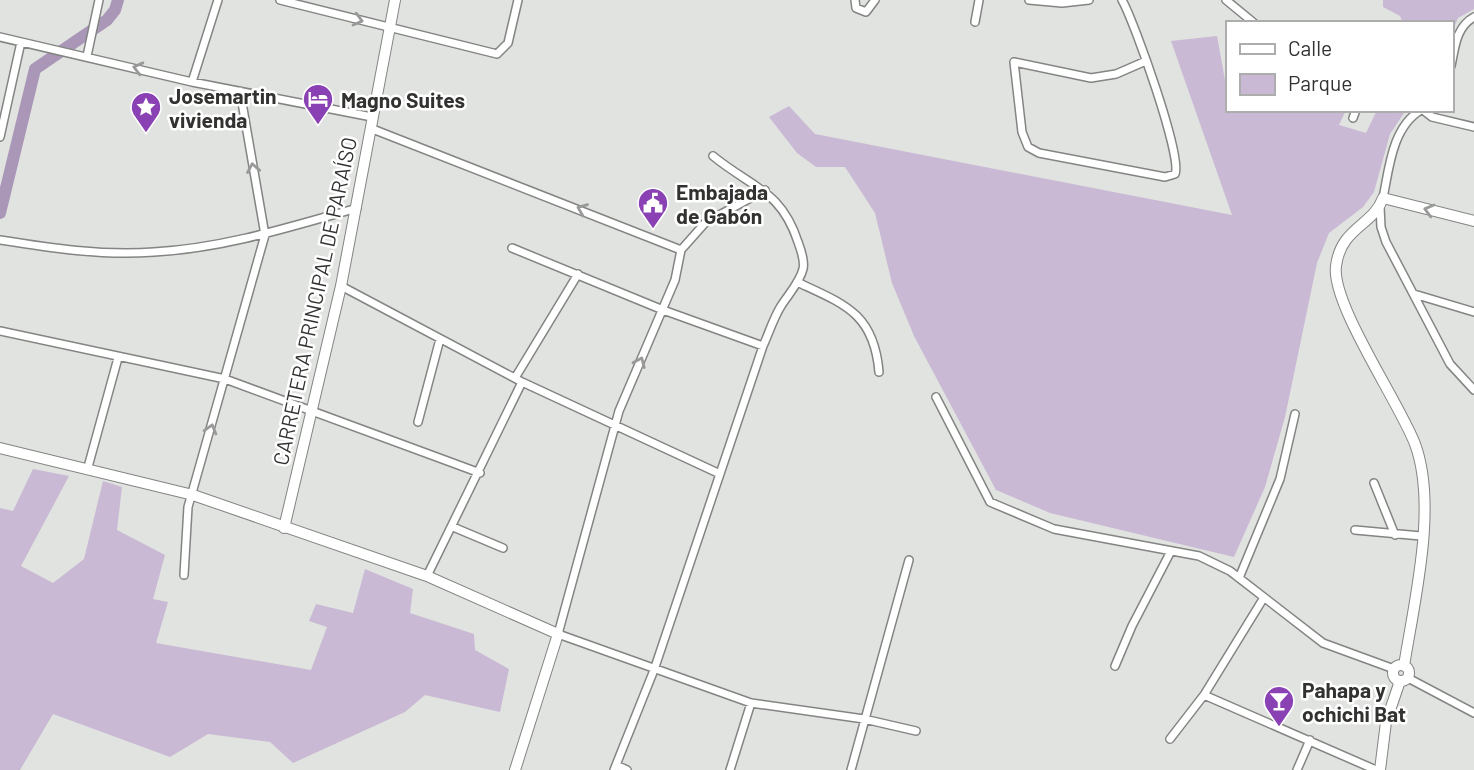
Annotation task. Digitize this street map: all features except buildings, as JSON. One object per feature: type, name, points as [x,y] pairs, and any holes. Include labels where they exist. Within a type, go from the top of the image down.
[{"type":"street","points":[[87,56],[99,0]]},
{"type":"street","points":[[192,82],[218,0]]},
{"type":"street","points":[[280,0],[497,54],[508,43],[518,0]]},
{"type":"street","name":"CARRETERA PRINCIPAL DE PARAÍSO","points":[[284,528],[341,286],[395,0]]},
{"type":"street","points":[[855,0],[856,8],[866,12],[875,0]]},
{"type":"street","points":[[975,22],[979,0]]},
{"type":"street","points":[[1030,0],[1062,3],[1089,0]]},
{"type":"street","points":[[1122,0],[1131,17],[1146,61],[1177,164],[1172,177],[1039,153],[1028,147],[1013,77],[1014,62],[1091,78],[1116,74],[1146,61]]},
{"type":"street","points":[[1226,0],[1252,21]]},
{"type":"street","points":[[1453,55],[1456,39],[1466,22],[1474,17]]},
{"type":"street","points":[[0,37],[371,123],[681,250]]},
{"type":"street","points":[[0,137],[22,42]]},
{"type":"street","points":[[184,575],[184,527],[265,235],[240,91]]},
{"type":"street","points":[[1420,112],[1401,131],[1382,203],[1384,237],[1450,365],[1474,390]]},
{"type":"street","points":[[1425,112],[1432,117],[1474,127]]},
{"type":"street","points":[[626,770],[615,768],[654,670],[764,346],[779,309],[804,266],[790,219],[765,190],[743,180],[713,156]]},
{"type":"street","points":[[515,770],[558,634],[619,411],[675,280],[681,250],[705,222],[765,190]]},
{"type":"street","points":[[1382,203],[1474,222]]},
{"type":"street","points":[[1382,203],[1348,234],[1336,263],[1337,289],[1415,445],[1425,492],[1417,600],[1399,667],[1393,677],[1404,679],[1474,713]]},
{"type":"street","points":[[0,240],[49,247],[153,253],[265,235],[357,208]]},
{"type":"street","points":[[512,248],[663,310],[764,346]]},
{"type":"street","points":[[428,576],[480,473],[519,380],[578,274]]},
{"type":"street","points":[[797,282],[855,312],[866,326],[874,345],[878,372]]},
{"type":"street","points":[[341,286],[519,380],[720,474]]},
{"type":"street","points":[[1414,294],[1474,312]]},
{"type":"street","points":[[0,331],[225,380],[480,473]]},
{"type":"street","points":[[418,422],[440,340]]},
{"type":"street","points":[[89,467],[118,358]]},
{"type":"street","points":[[936,397],[990,502],[1054,528],[1170,553],[1199,556],[1239,578],[1323,643],[1399,667]]},
{"type":"street","points":[[1239,578],[1280,479],[1295,414]]},
{"type":"street","points":[[0,448],[89,467],[193,495],[428,576],[558,634],[751,703],[864,719],[916,731]]},
{"type":"street","points":[[1374,483],[1395,535]]},
{"type":"street","points":[[453,527],[503,548]]},
{"type":"street","points":[[1355,530],[1421,536]]},
{"type":"street","points":[[1115,666],[1170,553]]},
{"type":"street","points":[[851,770],[909,560]]},
{"type":"street","points":[[1170,739],[1205,695],[1263,599]]},
{"type":"street","points":[[1205,695],[1378,770],[1386,722],[1404,679]]},
{"type":"street","points":[[730,770],[751,703]]},
{"type":"street","points":[[1297,770],[1310,740]]},
{"type":"green space","points":[[1383,0],[1474,0],[1474,9],[1458,18],[1453,30],[1453,21],[1402,21],[1400,16],[1383,7]]},
{"type":"green space","points":[[1217,36],[1226,86],[1226,112],[1345,112],[1339,125],[1366,133],[1376,112],[1405,112],[1390,134],[1374,192],[1363,207],[1329,233],[1317,263],[1285,417],[1265,487],[1234,557],[1050,513],[996,490],[914,336],[892,283],[875,213],[845,167],[816,167],[797,153],[769,117],[789,106],[815,134],[1232,215],[1171,41]]},
{"type":"green space","points":[[33,469],[69,476],[21,566],[53,583],[84,559],[103,481],[122,487],[117,530],[165,555],[153,599],[168,602],[156,643],[311,670],[327,627],[309,621],[316,604],[353,613],[365,569],[413,589],[410,613],[474,634],[475,650],[509,669],[500,712],[425,695],[405,712],[293,763],[270,742],[208,734],[170,757],[53,714],[20,770],[0,770],[0,508],[13,511]]},
{"type":"waterway","points":[[0,213],[35,69],[107,20],[115,10],[118,0]]},
{"type":"place","name":"Magno Suites","points":[[318,126]]},
{"type":"place","name":"Josemartin vivienda","points":[[146,134]]},
{"type":"place","name":"Embajada de Gabón","points":[[653,230]]},
{"type":"place","name":"Pahapa y ochichi Bat","points":[[1279,728]]}]
